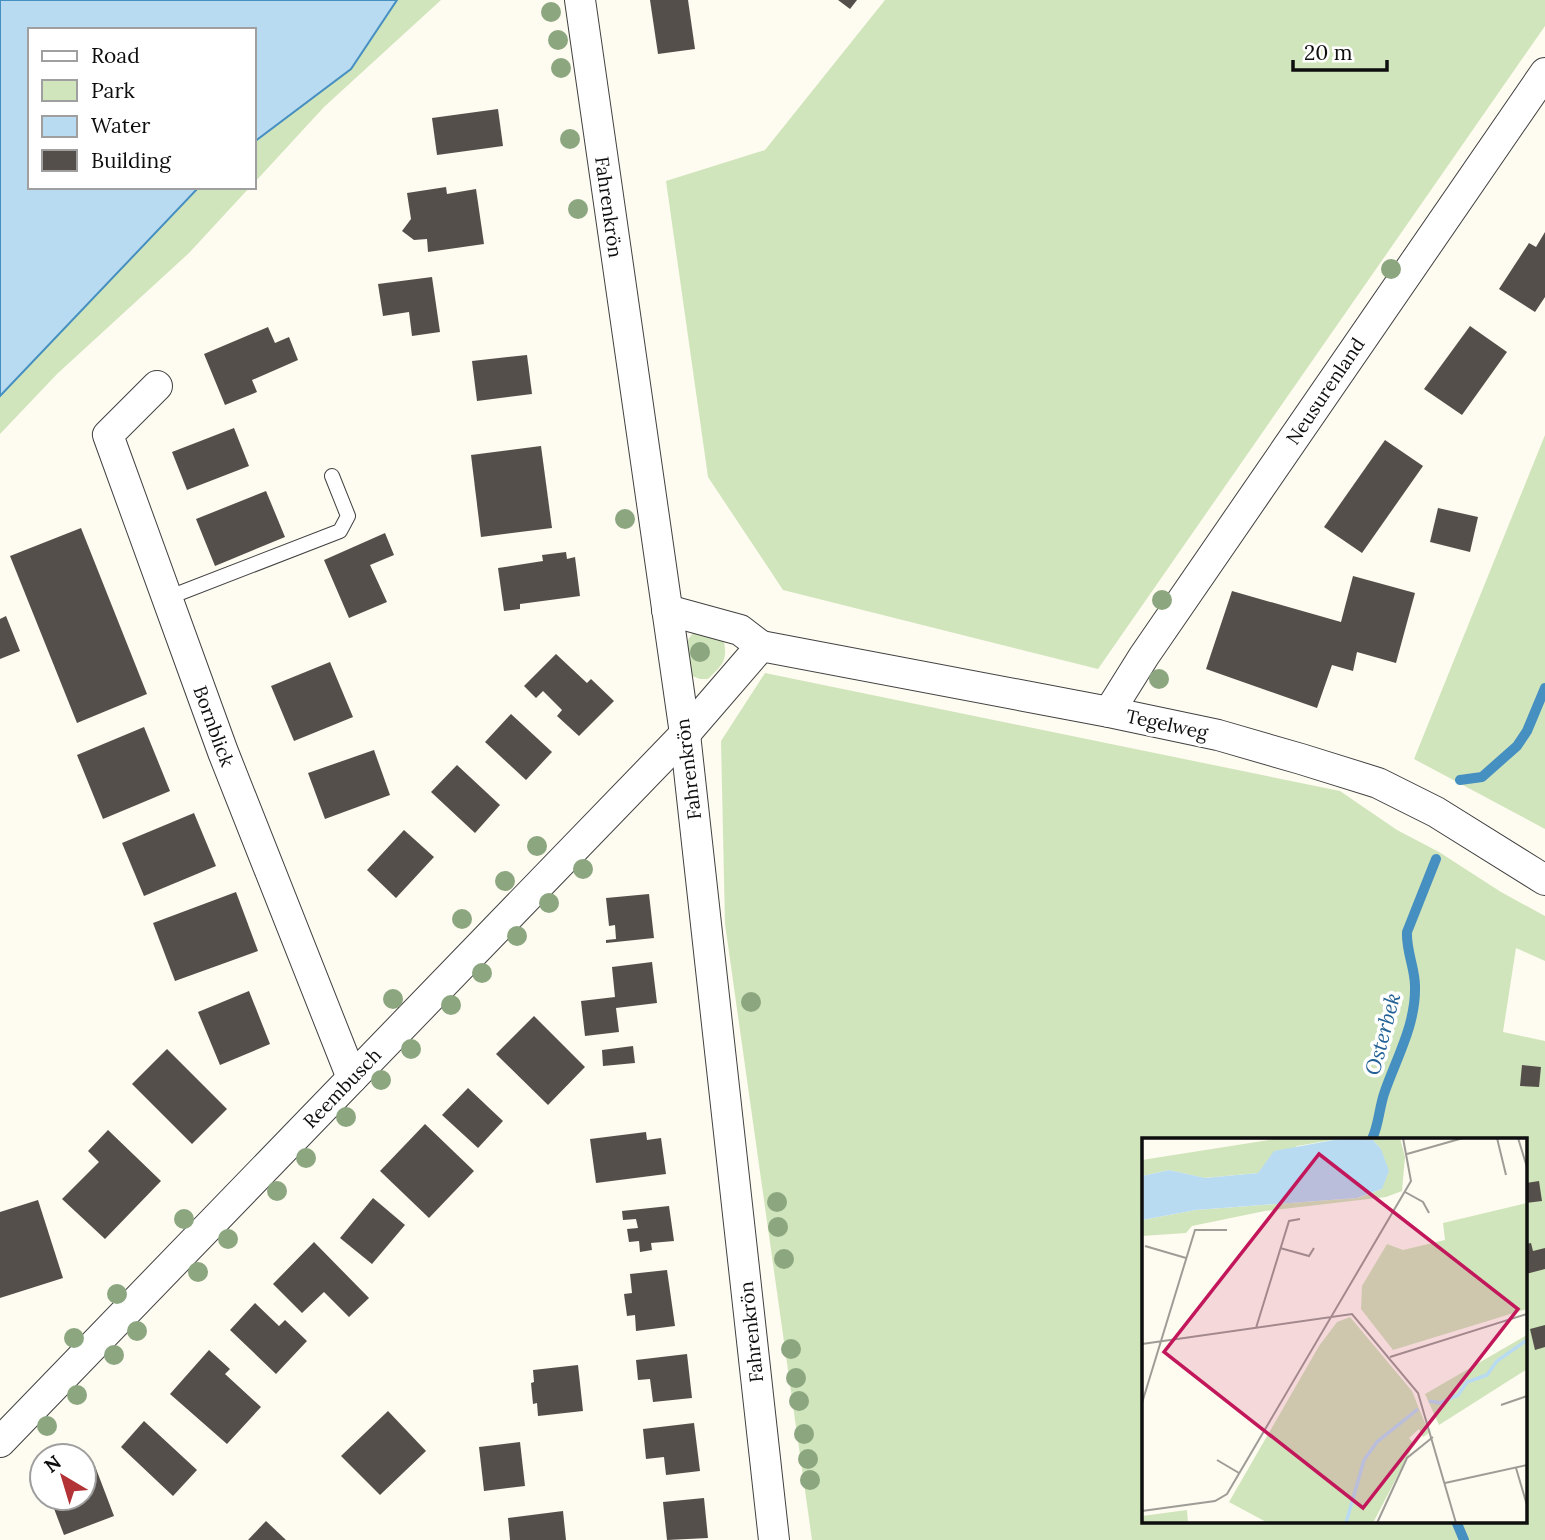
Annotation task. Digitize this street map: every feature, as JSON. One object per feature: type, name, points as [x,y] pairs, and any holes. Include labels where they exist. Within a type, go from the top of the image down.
[{"type":"street","name":"Fahrenkrön","points":[[580,0],[685,734],[774,1540]]},
{"type":"street","name":"Neusurenland","points":[[1108,712],[1545,72]]},
{"type":"street","name":"Bornblick","points":[[157,386],[108,435],[223,752],[352,1078]]},
{"type":"street","name":"Tegelweg","points":[[667,610],[740,630],[761,646],[1218,735],[1378,783],[1436,812],[1545,880]]},
{"type":"street","points":[[685,734],[761,646]]},
{"type":"street","name":"Reembusch","points":[[0,1442],[685,734]]},
{"type":"lane","points":[[167,598],[340,531],[348,516],[332,476]]},
{"type":"green space","points":[[397,0],[441,0],[324,107],[256,181],[256,140],[351,69]]},
{"type":"green space","points":[[885,0],[1545,0],[1545,26],[1098,669],[783,590],[708,477],[666,181],[765,150]]},
{"type":"green space","points":[[197,189],[248,189],[189,253],[57,374],[0,434],[0,396]]},
{"type":"green space","points":[[1545,435],[1545,829],[1414,759]]},
{"type":"green space","points":[[696,631],[724,642],[725,654],[722,663],[708,679],[692,676],[687,646],[691,635]]},
{"type":"green space","points":[[765,673],[1340,791],[1397,830],[1545,916],[1545,961],[1516,948],[1503,1032],[1545,1041],[1545,1540],[812,1540],[725,924],[721,741]]},
{"type":"water","points":[[0,0],[397,0],[351,69],[256,140],[256,28],[28,28],[28,189],[197,189],[0,396]]},
{"type":"building","points":[[650,0],[688,0],[695,49],[658,54]]},
{"type":"building","points":[[838,0],[857,0],[850,9]]},
{"type":"building","points":[[498,109],[503,146],[437,155],[432,118]]},
{"type":"building","points":[[446,187],[447,194],[476,189],[484,244],[428,252],[427,239],[414,240],[402,231],[411,219],[407,193]]},
{"type":"building","points":[[1545,232],[1545,297],[1535,312],[1499,289],[1529,243],[1536,247]]},
{"type":"building","points":[[432,277],[440,332],[412,336],[409,312],[383,316],[378,284]]},
{"type":"building","points":[[1470,326],[1507,352],[1462,415],[1424,389]]},
{"type":"building","points":[[268,327],[275,343],[289,337],[298,360],[252,380],[257,392],[225,405],[204,354]]},
{"type":"building","points":[[527,355],[532,394],[477,401],[472,361]]},
{"type":"building","points":[[234,428],[249,466],[187,490],[172,452]]},
{"type":"building","points":[[1385,440],[1423,466],[1362,553],[1324,527]]},
{"type":"building","points":[[541,446],[552,528],[481,537],[471,455]]},
{"type":"building","points":[[266,491],[285,537],[215,566],[196,519]]},
{"type":"building","points":[[1438,508],[1478,517],[1470,552],[1430,542]]},
{"type":"building","points":[[81,528],[147,694],[77,723],[10,556]]},
{"type":"building","points":[[385,533],[394,555],[370,565],[387,602],[349,618],[324,560]]},
{"type":"building","points":[[566,552],[567,559],[575,557],[580,596],[520,604],[520,609],[504,611],[498,568],[543,561],[542,555]]},
{"type":"building","points":[[1353,576],[1415,593],[1396,663],[1357,652],[1353,671],[1332,665],[1317,708],[1206,669],[1232,591],[1341,622]]},
{"type":"building","points":[[6,616],[20,651],[0,659],[0,619]]},
{"type":"building","points":[[556,654],[587,683],[591,679],[614,701],[579,736],[557,716],[562,710],[543,691],[536,698],[524,686]]},
{"type":"building","points":[[330,662],[353,717],[294,741],[271,686]]},
{"type":"building","points":[[511,714],[552,752],[526,780],[485,742]]},
{"type":"building","points":[[144,727],[170,791],[103,819],[77,755]]},
{"type":"building","points":[[374,750],[390,795],[325,819],[308,773]]},
{"type":"building","points":[[457,765],[500,805],[475,833],[431,792]]},
{"type":"building","points":[[194,813],[216,866],[144,896],[122,843]]},
{"type":"building","points":[[404,830],[434,857],[396,898],[367,870]]},
{"type":"building","points":[[236,892],[258,951],[175,981],[153,923]]},
{"type":"building","points":[[649,894],[654,938],[606,943],[606,940],[616,939],[615,925],[609,926],[606,898]]},
{"type":"building","points":[[652,962],[657,1003],[616,1008],[619,1032],[585,1036],[581,1001],[615,997],[612,967]]},
{"type":"building","points":[[249,991],[270,1044],[220,1065],[198,1012]]},
{"type":"building","points":[[534,1016],[585,1067],[548,1105],[496,1054]]},
{"type":"building","points":[[633,1046],[635,1063],[603,1066],[602,1050]]},
{"type":"building","points":[[167,1049],[227,1109],[192,1144],[132,1084]]},
{"type":"building","points":[[1522,1065],[1541,1067],[1539,1087],[1520,1086]]},
{"type":"building","points":[[468,1088],[503,1121],[478,1148],[442,1115]]},
{"type":"building","points":[[425,1124],[474,1171],[429,1218],[380,1171]]},
{"type":"building","points":[[108,1130],[161,1181],[105,1239],[62,1199],[99,1162],[88,1151]]},
{"type":"building","points":[[646,1132],[647,1140],[661,1138],[666,1174],[596,1183],[590,1139]]},
{"type":"building","points":[[1539,1181],[1542,1201],[1528,1203],[1528,1183]]},
{"type":"building","points":[[373,1198],[405,1225],[372,1264],[340,1238]]},
{"type":"building","points":[[38,1200],[63,1278],[0,1298],[0,1212]]},
{"type":"building","points":[[669,1206],[674,1241],[651,1243],[652,1250],[640,1252],[639,1241],[629,1242],[627,1229],[638,1228],[636,1219],[623,1220],[622,1211]]},
{"type":"building","points":[[314,1242],[369,1298],[349,1317],[324,1292],[302,1313],[273,1284]]},
{"type":"building","points":[[1531,1243],[1533,1251],[1545,1248],[1545,1269],[1528,1273],[1528,1244]]},
{"type":"building","points":[[667,1270],[675,1326],[636,1331],[635,1315],[627,1316],[624,1294],[632,1293],[630,1274]]},
{"type":"building","points":[[255,1303],[279,1326],[285,1320],[307,1341],[276,1374],[230,1330]]},
{"type":"building","points":[[1545,1325],[1545,1347],[1535,1350],[1530,1329]]},
{"type":"building","points":[[209,1350],[230,1369],[225,1374],[261,1407],[227,1444],[170,1394]]},
{"type":"building","points":[[687,1354],[692,1398],[653,1402],[650,1379],[638,1380],[636,1360]]},
{"type":"building","points":[[578,1365],[583,1411],[538,1416],[537,1403],[533,1404],[533,1370]]},
{"type":"building","points":[[388,1411],[426,1451],[380,1495],[341,1456]]},
{"type":"building","points":[[144,1421],[197,1470],[173,1496],[121,1447]]},
{"type":"building","points":[[694,1423],[700,1471],[666,1475],[664,1457],[646,1459],[643,1429]]},
{"type":"building","points":[[520,1442],[525,1486],[484,1491],[479,1447]]},
{"type":"building","points":[[98,1474],[114,1516],[64,1535],[55,1512],[98,1512]]},
{"type":"building","points":[[704,1498],[708,1538],[667,1540],[663,1502]]},
{"type":"building","points":[[563,1511],[566,1540],[510,1540],[508,1518]]},
{"type":"building","points":[[266,1521],[286,1540],[248,1540]]},
{"type":"waterway","name":"Osterbek","points":[[1460,780],[1482,777],[1517,746],[1527,731],[1545,688]]},
{"type":"waterway","name":"Osterbek","points":[[1372,1138],[1383,1097],[1412,1014],[1415,979],[1407,932],[1436,859]]},
{"type":"waterway","name":"Osterbek","points":[[1456,1522],[1464,1540]]}]
